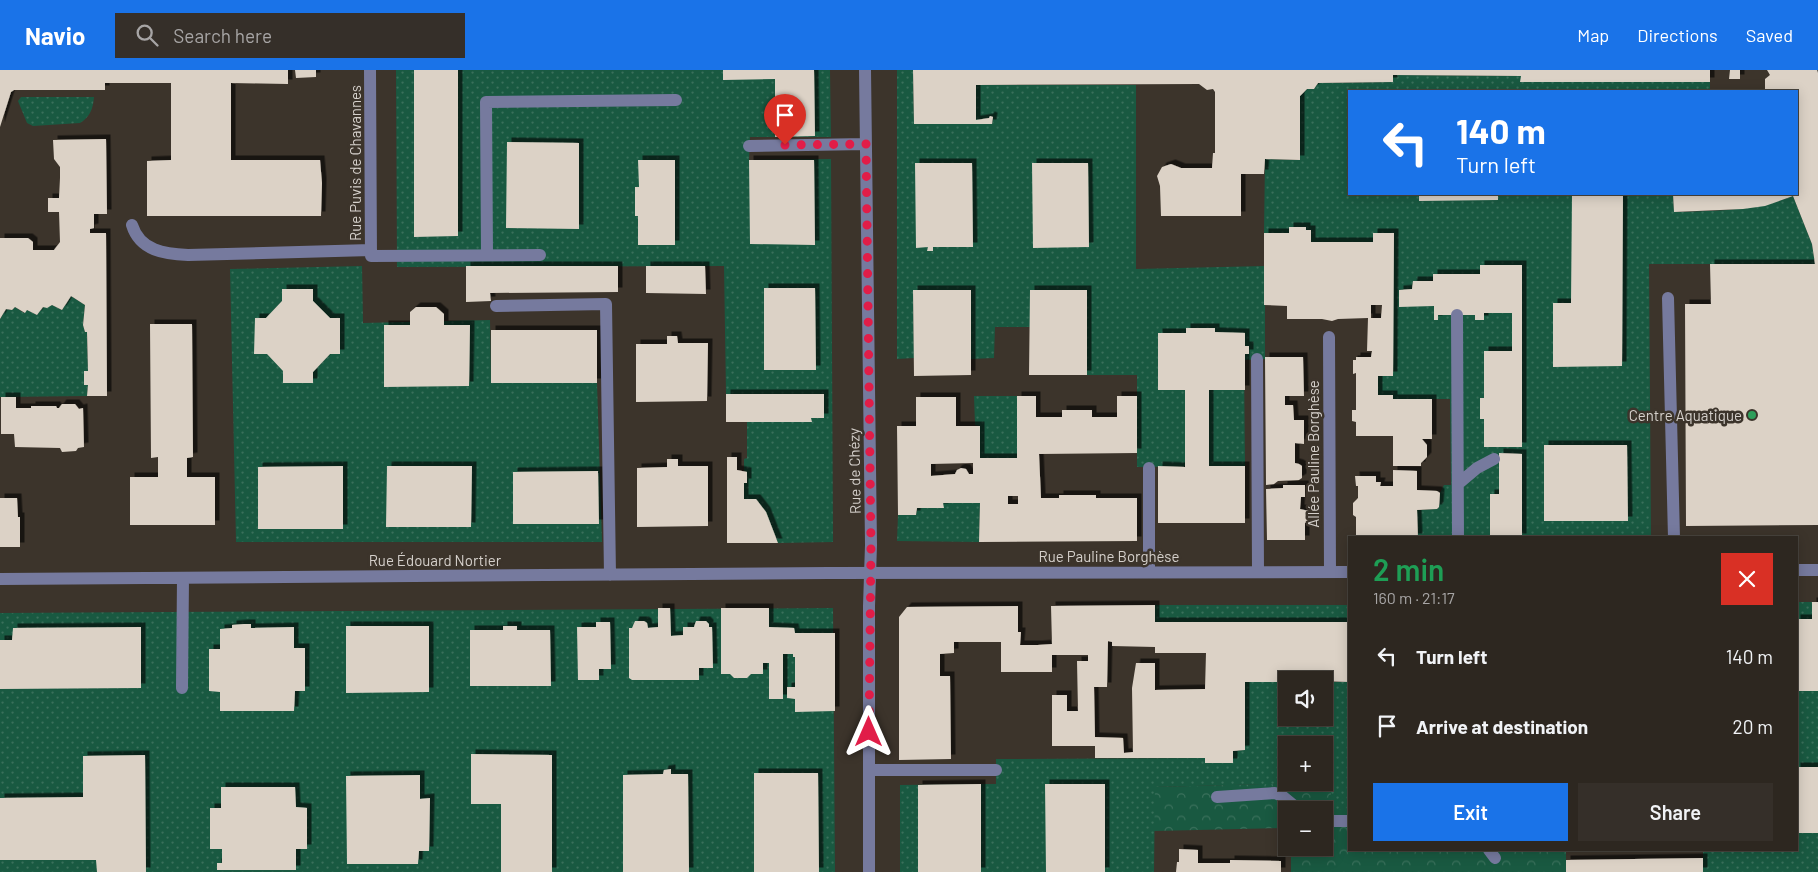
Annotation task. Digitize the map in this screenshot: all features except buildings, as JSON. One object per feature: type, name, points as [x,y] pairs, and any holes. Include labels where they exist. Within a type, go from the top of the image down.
[{"type":"street","name":"Rue Puvis de Chavannes","points":[[370,70],[371,253]]},
{"type":"street","name":"Rue de Chézy","points":[[865,70],[870,573],[869,872]]},
{"type":"street","points":[[487,255],[486,102],[676,100]]},
{"type":"street","points":[[749,146],[866,144]]},
{"type":"street","points":[[132,225],[134,232],[147,246],[157,252],[170,254],[540,254]]},
{"type":"street","points":[[1668,298],[1674,536]]},
{"type":"street","points":[[496,306],[606,304],[610,575]]},
{"type":"street","points":[[1457,315],[1458,536]]},
{"type":"street","name":"Allée Pauline Borghèse","points":[[1329,337],[1330,572]]},
{"type":"street","points":[[1257,359],[1258,572]]},
{"type":"street","points":[[1458,484],[1477,468],[1494,459]]},
{"type":"street","points":[[1149,468],[1149,572]]},
{"type":"street","points":[[1798,570],[1818,570]]},
{"type":"street","name":"Rue Pauline Borghèse","points":[[870,573],[1348,572]]},
{"type":"street","name":"Rue Édouard Nortier","points":[[0,580],[870,573]]},
{"type":"street","points":[[182,688],[183,578]]},
{"type":"street","points":[[869,770],[996,770]]},
{"type":"street","points":[[1217,797],[1275,793],[1288,801]]},
{"type":"street","points":[[1333,821],[1348,821]]},
{"type":"green space","points":[[396,70],[830,70],[831,137],[750,137],[749,160],[831,159],[833,542],[778,543],[765,512],[756,499],[744,499],[744,483],[747,483],[744,459],[747,458],[747,422],[811,422],[811,418],[824,418],[824,394],[726,394],[724,266],[397,267]]},
{"type":"green space","points":[[897,70],[913,70],[914,124],[992,124],[993,117],[990,116],[989,118],[976,120],[976,85],[1136,85],[1136,269],[1265,266],[1265,359],[1244,360],[1245,466],[1137,467],[1137,375],[1087,375],[1086,290],[1030,290],[1030,327],[995,327],[994,358],[971,359],[971,290],[913,290],[914,358],[897,359]]},
{"type":"green space","points":[[1393,75],[1521,76],[1521,82],[1710,82],[1710,90],[1348,90],[1348,195],[1673,195],[1674,212],[1764,205],[1793,196],[1812,244],[1815,264],[1649,264],[1651,536],[1522,536],[1522,454],[1499,453],[1499,494],[1490,536],[1418,536],[1417,510],[1437,509],[1439,507],[1440,493],[1444,485],[1451,485],[1450,399],[1393,399],[1393,395],[1378,395],[1378,376],[1393,376],[1373,242],[1311,242],[1311,230],[1306,230],[1306,227],[1290,227],[1289,233],[1264,233],[1265,159],[1300,160],[1300,96],[1307,89],[1314,89],[1318,83],[1393,82]],"holes":[[[1521,265],[1521,447],[1484,447],[1484,419],[1480,418],[1480,398],[1484,398],[1484,351],[1512,351],[1512,313],[1484,313],[1484,320],[1475,315],[1438,315],[1438,319],[1434,320],[1434,306],[1399,306],[1399,290],[1412,289],[1413,281],[1454,278]]]},
{"type":"green space","points":[[21,97],[94,97],[90,112],[80,123],[33,126],[27,123],[18,101]]},
{"type":"green space","points":[[362,266],[363,323],[490,320],[491,383],[597,383],[602,542],[236,542],[230,269]]},
{"type":"green space","points":[[71,296],[85,305],[83,325],[85,332],[87,332],[88,371],[84,371],[84,385],[88,385],[87,396],[0,397],[0,319],[6,309],[12,310],[15,307],[24,313],[27,310],[37,315],[43,307],[52,305],[62,310]]},
{"type":"green space","points":[[974,396],[1017,396],[1017,458],[980,458],[980,426],[975,425]]},
{"type":"green space","points":[[943,503],[980,503],[979,542],[897,541],[898,515],[916,515],[917,508],[943,508]]},
{"type":"green space","points":[[1798,602],[1812,602],[1812,619],[1798,619]]},
{"type":"green space","points":[[1155,605],[1348,605],[1348,622],[1155,622]]},
{"type":"green space","points":[[833,608],[835,872],[0,872],[0,613]]},
{"type":"green space","points":[[1245,682],[1278,682],[1278,726],[1333,726],[1333,682],[1348,682],[1348,809],[1333,809],[1333,801],[1331,801],[1331,791],[1333,791],[1333,736],[1278,736],[1278,784],[1155,787],[1154,872],[900,872],[900,785],[996,784],[996,759],[1205,758],[1244,750]]},
{"type":"green space","points":[[1798,691],[1818,691],[1818,872],[1703,872],[1703,851],[1798,851]]},
{"type":"green space","points":[[1278,783],[1278,791],[1331,791],[1331,801],[1278,801],[1278,828],[1154,831],[1154,787]]},
{"type":"green space","points":[[1333,809],[1348,809],[1348,851],[1566,851],[1566,872],[1291,872],[1291,856],[1333,856]]},
{"type":"place","name":"Centre Aquatique","points":[[1752,415]]},
{"type":"route","points":[[785,145],[866,144],[871,545],[869,732]]}]
